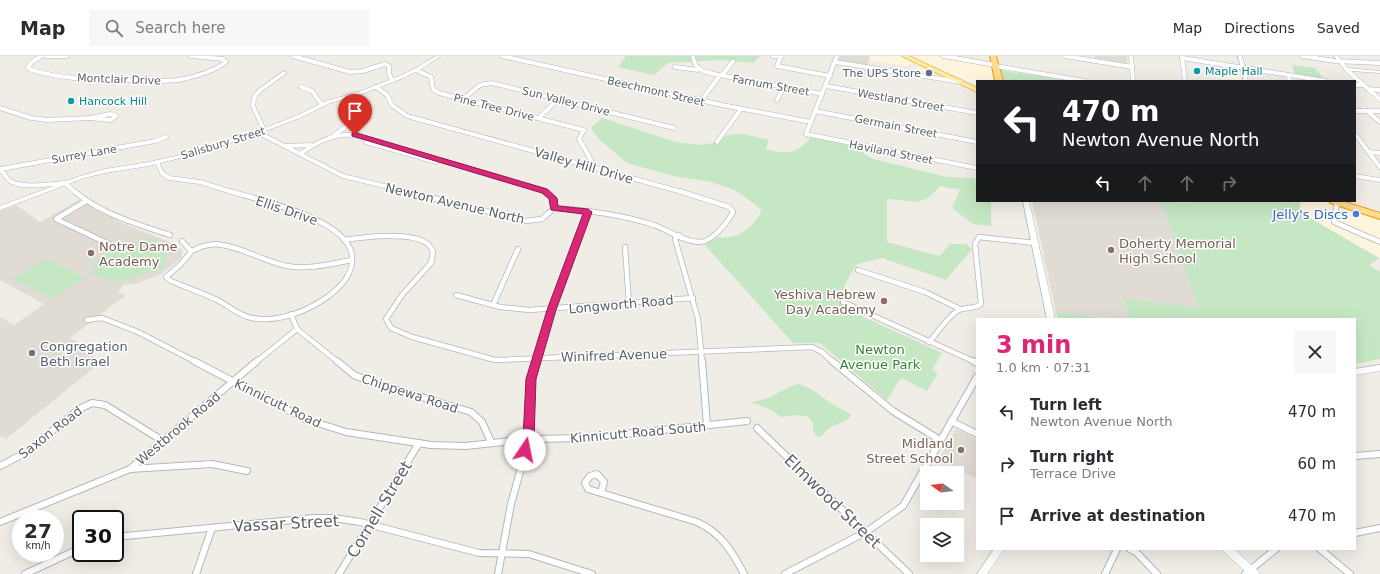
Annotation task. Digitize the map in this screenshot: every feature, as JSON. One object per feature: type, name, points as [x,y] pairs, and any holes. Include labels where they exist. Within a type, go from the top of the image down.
[{"type":"highway","points":[[993,56],[999,80]]},
{"type":"highway","points":[[1335,202],[1380,216]]},
{"type":"main road","name":"Salisbury Street","points":[[0,208],[65,183],[105,171],[156,162],[213,147],[264,130],[300,116],[322,105],[392,81],[416,70],[439,56]]},
{"type":"main road","points":[[905,56],[976,90]]},
{"type":"main road","points":[[1240,56],[1246,80]]},
{"type":"main road","points":[[1336,56],[1347,69],[1380,100]]},
{"type":"main road","points":[[1347,69],[1380,72]]},
{"type":"main road","points":[[1026,202],[1051,318]]},
{"type":"main road","points":[[1356,372],[1380,368]]},
{"type":"main road","points":[[982,574],[998,550]]},
{"type":"main road","points":[[1228,550],[1250,573]]},
{"type":"street","name":"Montclair Drive","points":[[41,56],[30,64],[28,67],[29,69],[49,74],[97,80],[182,80],[205,73],[221,66],[226,62],[222,59],[191,56]]},
{"type":"street","points":[[45,56],[67,56]]},
{"type":"street","points":[[293,56],[350,72],[363,71],[385,64],[389,66],[389,73],[392,81]]},
{"type":"street","name":"Beechmont Street","points":[[502,56],[701,101],[810,122]]},
{"type":"street","points":[[693,56],[694,65],[701,70]]},
{"type":"street","points":[[773,56],[781,56],[777,66],[830,76]]},
{"type":"street","points":[[810,122],[837,56]]},
{"type":"street","points":[[943,56],[1079,80]]},
{"type":"street","points":[[1065,56],[1132,67]]},
{"type":"street","points":[[1131,56],[1133,80]]},
{"type":"street","points":[[1302,56],[1340,61],[1380,63]]},
{"type":"street","points":[[1185,80],[1182,57],[1318,80]]},
{"type":"street","points":[[701,101],[720,75],[723,74],[732,62]]},
{"type":"street","points":[[835,62],[961,82]]},
{"type":"street","points":[[675,66],[701,70]]},
{"type":"street","name":"Pine Tree Drive","points":[[416,70],[431,78],[434,90],[463,99],[584,130],[579,139],[595,167]]},
{"type":"street","name":"Farnum Street","points":[[701,70],[720,75],[822,94]]},
{"type":"street","points":[[264,130],[253,106],[254,98],[259,92],[284,73]]},
{"type":"street","points":[[1288,75],[1290,80]]},
{"type":"street","name":"Sun Valley Drive","points":[[463,99],[478,86],[489,83],[674,128]]},
{"type":"street","points":[[1356,85],[1380,90]]},
{"type":"street","name":"Westland Street","points":[[826,86],[976,113]]},
{"type":"street","name":"Valley Hill Drive","points":[[376,87],[387,95],[392,105],[407,116],[595,167],[724,205],[733,210],[732,215],[716,234],[704,242],[695,241],[679,235]]},
{"type":"street","points":[[777,100],[784,87]]},
{"type":"street","points":[[301,88],[312,91],[322,105]]},
{"type":"street","points":[[539,118],[558,99]]},
{"type":"street","points":[[0,108],[31,118],[47,120],[90,118],[112,120],[116,116],[110,114],[90,118]]},
{"type":"street","points":[[717,142],[741,109]]},
{"type":"street","name":"Germain Street","points":[[815,111],[976,142]]},
{"type":"street","points":[[1356,111],[1380,111]]},
{"type":"street","points":[[1367,111],[1380,122]]},
{"type":"street","name":"Haviland Street","points":[[810,122],[806,134],[976,168]]},
{"type":"street","points":[[300,154],[312,145],[331,137],[350,124]]},
{"type":"street","name":"Newton Avenue North","points":[[264,130],[263,134],[265,137],[343,176],[519,220],[536,221],[546,216],[554,208]]},
{"type":"street","points":[[1356,135],[1380,167]]},
{"type":"street","points":[[331,137],[338,136],[355,138],[444,165],[469,169],[545,191],[553,198],[555,205],[554,208],[588,212],[654,225],[679,235],[675,239],[698,319],[707,425]]},
{"type":"street","name":"Surrey Lane","points":[[0,169],[80,156],[155,141],[166,137]]},
{"type":"street","points":[[285,146],[312,145]]},
{"type":"street","points":[[1368,152],[1380,153]]},
{"type":"street","name":"Ellis Drive","points":[[156,162],[160,171],[169,178],[197,181],[293,210],[324,224],[344,240],[352,249],[353,260]]},
{"type":"street","points":[[0,169],[8,180],[15,183],[65,183],[86,201],[140,225],[170,235]]},
{"type":"street","points":[[1356,176],[1380,180]]},
{"type":"street","points":[[86,201],[56,219],[109,244]]},
{"type":"street","points":[[1335,202],[1334,222],[1380,242]]},
{"type":"street","points":[[498,574],[511,504],[529,439],[530,388],[537,358],[552,310],[588,212]]},
{"type":"street","name":"Winifred Avenue","points":[[344,240],[375,235],[400,236],[420,241],[430,245],[433,248],[434,258],[431,263],[402,295],[386,318],[386,322],[391,328],[412,337],[495,360],[812,347],[817,348],[875,398],[914,426],[940,440]]},
{"type":"street","points":[[858,270],[925,292],[960,309],[976,308],[981,302],[975,244],[979,237],[1034,243]]},
{"type":"street","points":[[182,241],[192,251]]},
{"type":"street","points":[[209,244],[222,244],[280,264],[298,267],[327,265],[353,260],[352,268],[346,279],[335,292],[317,304],[292,314],[259,319],[249,317],[221,302],[171,281],[166,277],[181,264],[192,251],[209,244]]},
{"type":"street","points":[[625,247],[629,303]]},
{"type":"street","points":[[493,305],[518,249]]},
{"type":"street","name":"Longworth Road","points":[[456,295],[517,310],[552,310],[693,298]]},
{"type":"street","points":[[843,302],[976,364]]},
{"type":"street","points":[[929,342],[952,315],[960,309]]},
{"type":"street","points":[[292,314],[297,329]]},
{"type":"street","name":"Kinnicutt Road","points":[[87,320],[102,318],[138,332],[305,419],[346,432],[419,443],[459,446],[529,439]]},
{"type":"street","name":"Westbrook Road","points":[[0,522],[130,469],[233,381],[297,329]]},
{"type":"street","name":"Chippewa Road","points":[[297,329],[360,378],[471,412],[482,422],[491,442]]},
{"type":"street","points":[[785,574],[866,532],[903,506],[976,379]]},
{"type":"street","name":"Saxon Road","points":[[0,466],[25,453],[79,409],[92,403],[105,405],[163,441]]},
{"type":"street","name":"Kinnicutt Road South","points":[[529,439],[587,438],[747,421]]},
{"type":"street","points":[[951,421],[976,434]]},
{"type":"street","name":"Elmwood Street","points":[[757,428],[909,574]]},
{"type":"street","name":"Cornell Street","points":[[339,574],[419,443]]},
{"type":"street","points":[[1356,456],[1380,454]]},
{"type":"street","points":[[130,469],[212,464],[247,471]]},
{"type":"street","points":[[600,493],[708,526],[717,532],[728,545],[744,574]]},
{"type":"street","name":"Vassar Street","points":[[124,536],[324,518],[349,520],[370,524],[479,553],[501,555],[529,554],[592,574]]},
{"type":"street","points":[[196,574],[212,528]]},
{"type":"street","points":[[1356,533],[1380,528]]},
{"type":"street","points":[[1105,574],[1117,550]]},
{"type":"street","points":[[1132,550],[1136,552],[1157,574]]},
{"type":"street","points":[[1250,573],[1275,550]]},
{"type":"street","points":[[1321,550],[1350,574]]},
{"type":"street","points":[[25,574],[72,552]]},
{"type":"shaded area","points":[[840,56],[870,56],[867,66],[839,61]]},
{"type":"shaded area","points":[[870,56],[936,56],[991,66],[995,80],[976,80],[976,85],[953,75],[946,79],[924,75],[914,70],[919,67],[912,63],[906,66],[869,60]]},
{"type":"shaded area","points":[[1095,56],[1127,56],[1127,64],[1095,59]]},
{"type":"shaded area","points":[[1220,65],[1239,68],[1241,80],[1214,77],[1213,72],[1222,73]]},
{"type":"shaded area","points":[[79,200],[105,212],[115,220],[172,243],[182,250],[182,257],[160,275],[135,284],[123,285],[118,292],[126,295],[70,338],[88,347],[83,351],[101,362],[6,439],[0,436],[0,317],[14,325],[44,304],[0,280],[0,211],[16,205],[40,222]]},
{"type":"shaded area","name":"Doherty Memorial High School","points":[[1032,202],[1161,202],[1200,308],[1123,299],[1129,318],[1106,318],[1056,312]]},
{"type":"shaded area","points":[[1300,202],[1325,202],[1380,219],[1380,257],[1379,258],[1300,212]]},
{"type":"shaded area","name":"Midland Street School","points":[[956,429],[976,439],[975,478],[964,472],[964,466],[952,466],[939,459]]},
{"type":"green space","points":[[626,56],[760,56],[754,63],[720,60],[668,63],[654,75],[618,67]]},
{"type":"green space","points":[[1292,65],[1315,68],[1324,79],[1295,75]]},
{"type":"green space","points":[[1000,70],[1061,80],[1003,80]]},
{"type":"green space","name":"Newton Avenue Park","points":[[602,118],[676,142],[699,145],[719,142],[724,137],[729,135],[742,134],[769,140],[766,149],[779,152],[791,152],[796,150],[806,143],[811,137],[864,148],[863,153],[873,159],[947,177],[973,178],[976,180],[976,202],[991,202],[991,226],[973,224],[952,208],[960,190],[940,186],[927,198],[916,202],[887,199],[887,242],[939,256],[950,244],[966,244],[972,249],[946,280],[882,258],[857,264],[843,291],[842,296],[844,308],[942,353],[932,370],[938,373],[927,391],[901,378],[887,400],[820,343],[793,343],[705,245],[718,237],[732,237],[738,235],[754,222],[762,210],[737,191],[711,182],[673,176],[627,163],[600,140],[591,128]]},
{"type":"green space","points":[[1161,202],[1300,202],[1300,212],[1379,258],[1369,265],[1380,272],[1380,359],[1356,364],[1356,318],[1129,318],[1123,298],[1199,308]]},
{"type":"green space","points":[[145,237],[168,247],[163,269],[115,282],[92,274],[95,261],[121,245],[128,248]]},
{"type":"green space","points":[[46,258],[85,277],[51,299],[12,279]]},
{"type":"green space","points":[[1056,312],[1106,318],[1058,318]]},
{"type":"green space","points":[[799,384],[807,387],[851,415],[847,420],[833,426],[820,437],[816,436],[813,431],[813,423],[808,417],[798,415],[781,417],[768,408],[752,403],[768,398],[787,388]]},
{"type":"place","name":"Maple Hall","points":[[1197,71]]},
{"type":"place","name":"The UPS Store","points":[[929,73]]},
{"type":"place","name":"Hancock Hill","points":[[71,101]]},
{"type":"place","name":"Jelly's Discs","points":[[1356,214]]},
{"type":"place","name":"Doherty Memorial High School","points":[[1111,250]]},
{"type":"place","name":"Notre Dame Academy","points":[[91,253]]},
{"type":"place","name":"Yeshiva Hebrew Day Academy","points":[[884,301]]},
{"type":"place","name":"Congregation Beth Israel","points":[[32,353]]},
{"type":"place","name":"Midland Street School","points":[[961,450]]},
{"type":"route","points":[[355,135],[545,191],[553,198],[555,202],[554,208],[588,212],[552,310],[531,379],[529,439],[525,450]]}]
